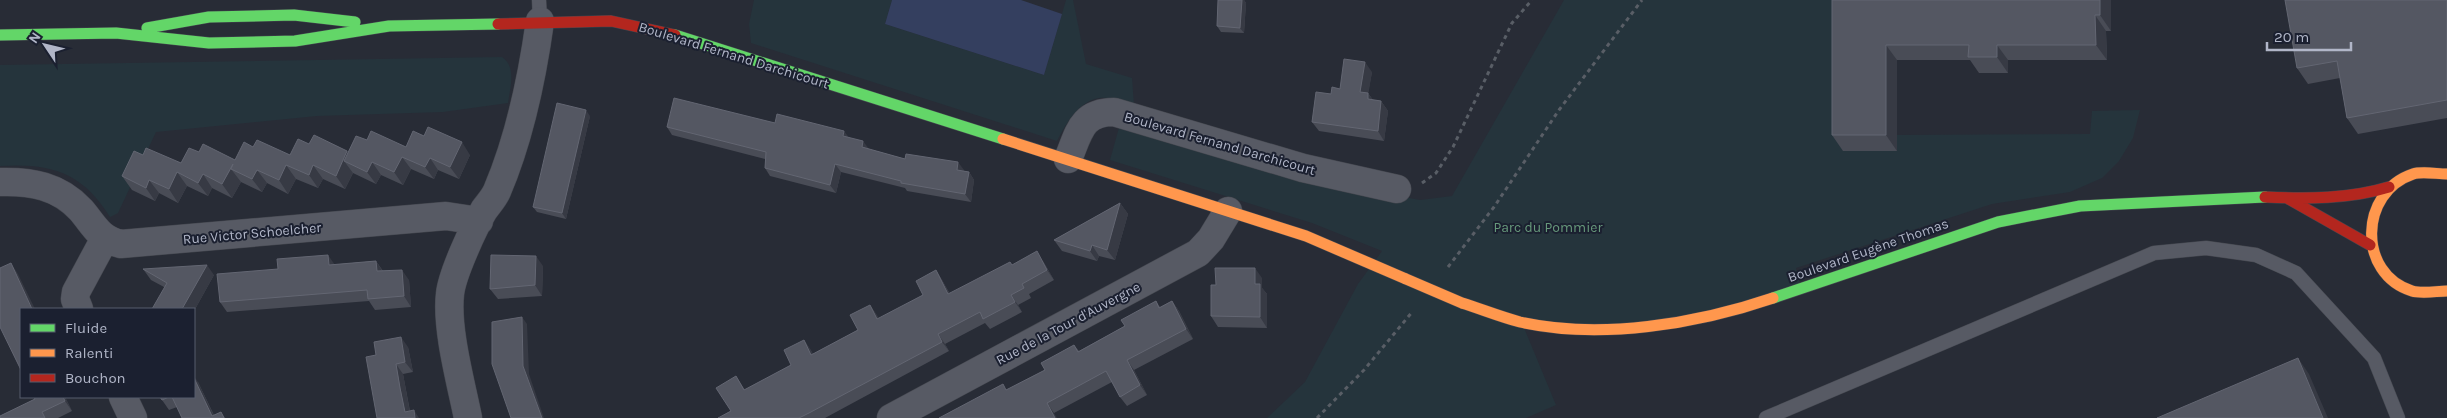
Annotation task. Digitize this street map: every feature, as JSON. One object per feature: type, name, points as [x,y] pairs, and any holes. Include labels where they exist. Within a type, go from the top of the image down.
[{"type":"main road","name":"Boulevard Fernand Darchicourt","points":[[0,35],[116,33],[209,43],[280,42],[389,26],[539,11],[610,20],[660,30],[1228,211]]},
{"type":"main road","name":"Boulevard Fernand Darchicourt","points":[[116,33],[209,17],[279,15],[389,26]]},
{"type":"main road","name":"Boulevard Eugène Thomas","points":[[1228,211],[1306,236],[1462,303],[1522,322],[1579,329],[1644,330],[1754,305],[1998,222],[2080,206],[2255,196],[2287,198],[2366,194],[2389,187],[2403,178],[2418,173],[2434,172],[2447,174]]},
{"type":"main road","points":[[2389,187],[2376,203],[2369,224],[2370,245],[2381,268],[2400,286],[2416,292],[2433,294],[2447,291]]},
{"type":"main road","name":"Boulevard Eugène Thomas","points":[[2287,198],[2370,245]]},
{"type":"street","points":[[468,418],[452,331],[450,296],[453,279],[479,221],[495,195],[515,142],[527,95],[539,11]]},
{"type":"street","name":"Boulevard Fernand Darchicourt","points":[[1068,159],[1080,128],[1088,119],[1101,112],[1114,112],[1302,168],[1398,189]]},
{"type":"street","points":[[0,182],[30,183],[55,189],[78,206],[105,238],[76,292],[75,299],[79,308]]},
{"type":"street","name":"Rue de la Tour d'Auvergne","points":[[891,418],[1198,253],[1211,239],[1228,211]]},
{"type":"street","name":"Rue Victor Schoelcher","points":[[105,238],[121,244],[129,244],[446,216],[479,221]]},
{"type":"street","points":[[124,398],[134,418]]},
{"type":"lane","points":[[275,0],[279,15],[280,42]]},
{"type":"lane","points":[[1766,418],[2154,254],[2206,248],[2256,255],[2296,273],[2374,358],[2398,418]]},
{"type":"path","points":[[1436,173],[1453,146],[1512,23],[1532,0]]},
{"type":"path","points":[[1445,271],[1494,207],[1560,110],[1642,0]]},
{"type":"path","points":[[1317,418],[1364,370],[1414,309]]},
{"type":"green space","points":[[754,0],[892,0],[885,24],[1044,75],[1066,0],[1073,0],[1086,64],[1132,78],[1134,105],[1107,98],[1098,98],[1090,101],[1070,118],[1057,141],[751,43],[749,24]]},
{"type":"green space","name":"Parc du Pommier","points":[[1564,0],[1842,0],[1843,151],[1897,151],[1897,135],[2090,134],[2092,111],[2140,110],[2133,138],[2119,161],[2102,178],[2070,192],[1992,204],[1796,268],[1801,288],[1644,329],[1522,323],[1556,405],[1526,418],[1267,418],[1305,382],[1358,284],[1382,251],[1312,223],[1110,160],[1120,124],[1373,191],[1420,200],[1452,196]]},
{"type":"green space","points":[[502,57],[510,66],[511,72],[508,103],[443,112],[317,116],[156,132],[118,213],[110,217],[88,190],[76,180],[64,174],[35,166],[0,166],[0,65]]},
{"type":"water","points":[[892,0],[1021,0],[1062,14],[1044,75],[885,24]]},
{"type":"building","points":[[1218,0],[1242,0],[1240,28],[1217,26]]},
{"type":"building","points":[[1832,0],[2100,0],[2100,15],[2095,15],[2096,45],[1997,45],[1997,57],[1968,57],[1969,45],[1886,45],[1886,135],[1832,135]]},
{"type":"building","points":[[2285,0],[2447,0],[2447,100],[2347,118],[2337,61],[2297,68]]},
{"type":"building","points":[[1344,59],[1365,62],[1360,92],[1368,93],[1368,99],[1381,101],[1378,131],[1312,122],[1316,92],[1331,94],[1332,87],[1340,89]]},
{"type":"building","points":[[674,98],[775,123],[777,114],[844,131],[843,136],[863,141],[862,147],[905,159],[906,154],[958,162],[957,170],[969,172],[965,194],[901,183],[901,181],[835,164],[830,185],[765,168],[766,152],[667,127]]},
{"type":"building","points":[[557,103],[586,110],[562,213],[533,207]]},
{"type":"building","points":[[428,127],[462,142],[450,167],[430,158],[425,167],[402,157],[394,172],[372,162],[367,172],[344,161],[356,136],[367,140],[371,131],[406,147],[413,131],[424,136]]},
{"type":"building","points":[[314,135],[347,151],[336,176],[313,165],[309,175],[286,165],[279,180],[257,170],[252,179],[231,169],[233,164],[222,184],[203,174],[198,183],[177,172],[169,189],[149,180],[146,188],[122,176],[134,151],[143,155],[146,148],[181,163],[189,148],[199,152],[203,144],[235,160],[244,142],[253,147],[257,140],[290,155],[298,139],[309,144]]},
{"type":"building","points":[[1120,203],[1107,250],[1092,245],[1090,251],[1054,240]]},
{"type":"building","points":[[1037,251],[1047,270],[1022,284],[1024,288],[1011,295],[1015,302],[983,319],[980,312],[938,334],[942,342],[809,413],[799,418],[718,418],[731,411],[716,388],[736,376],[744,390],[791,365],[784,350],[804,340],[811,355],[858,330],[850,315],[870,305],[877,319],[923,295],[916,281],[936,270],[948,294],[1010,262],[1012,265]]},
{"type":"building","points":[[328,255],[329,265],[376,261],[377,271],[402,270],[404,296],[368,299],[367,290],[220,302],[217,274],[278,269],[277,259]]},
{"type":"building","points":[[491,255],[536,256],[535,285],[490,289]]},
{"type":"building","points":[[11,263],[32,308],[20,308],[20,368],[0,327],[0,268]]},
{"type":"building","points":[[207,265],[183,308],[153,308],[167,283],[143,269]]},
{"type":"building","points":[[1215,268],[1255,268],[1255,284],[1260,284],[1260,317],[1211,316],[1211,285],[1216,285]]},
{"type":"building","points":[[1156,301],[1159,308],[1172,301],[1186,329],[1127,360],[1140,385],[1120,397],[1106,371],[1047,403],[1055,418],[939,418],[1003,384],[1006,390],[1045,370],[1041,363],[1074,345],[1078,352],[1125,326],[1121,320]]},
{"type":"building","points":[[522,317],[523,366],[542,418],[511,418],[492,364],[492,322]]},
{"type":"building","points":[[401,337],[405,362],[396,364],[400,388],[405,412],[414,410],[415,418],[377,418],[366,357],[376,355],[374,342]]},
{"type":"building","points":[[2298,358],[2323,418],[2157,418]]},
{"type":"building","points":[[195,380],[212,416],[221,412],[224,418],[182,418],[172,398],[195,398]]},
{"type":"building","points":[[64,398],[65,401],[42,412],[45,418],[0,418],[0,416],[35,399]]},
{"type":"traffic: fast","points":[[147,28],[209,17],[294,15],[355,22]]},
{"type":"traffic: fast","points":[[0,35],[116,33],[209,43],[295,41],[389,26],[498,24]]},
{"type":"traffic: fast","points":[[675,35],[1003,139]]},
{"type":"traffic: fast","points":[[1773,298],[1998,222],[2080,206],[2265,197]]},
{"type":"traffic: slow","points":[[1003,139],[1306,236],[1406,279]]},
{"type":"traffic: slow","points":[[2447,174],[2417,173],[2395,183],[2382,197],[2374,214],[2372,233],[2374,251],[2381,268],[2394,282],[2416,292],[2447,291]]},
{"type":"traffic: slow","points":[[1406,279],[1462,303]]},
{"type":"traffic: slow","points":[[1462,303],[1520,322],[1583,330],[1615,329],[1681,322],[1773,298]]},
{"type":"traffic: jam","points":[[498,24],[611,21],[675,35]]},
{"type":"traffic: jam","points":[[2265,197],[2343,196],[2389,187]]},
{"type":"traffic: jam","points":[[2287,198],[2370,245]]}]
